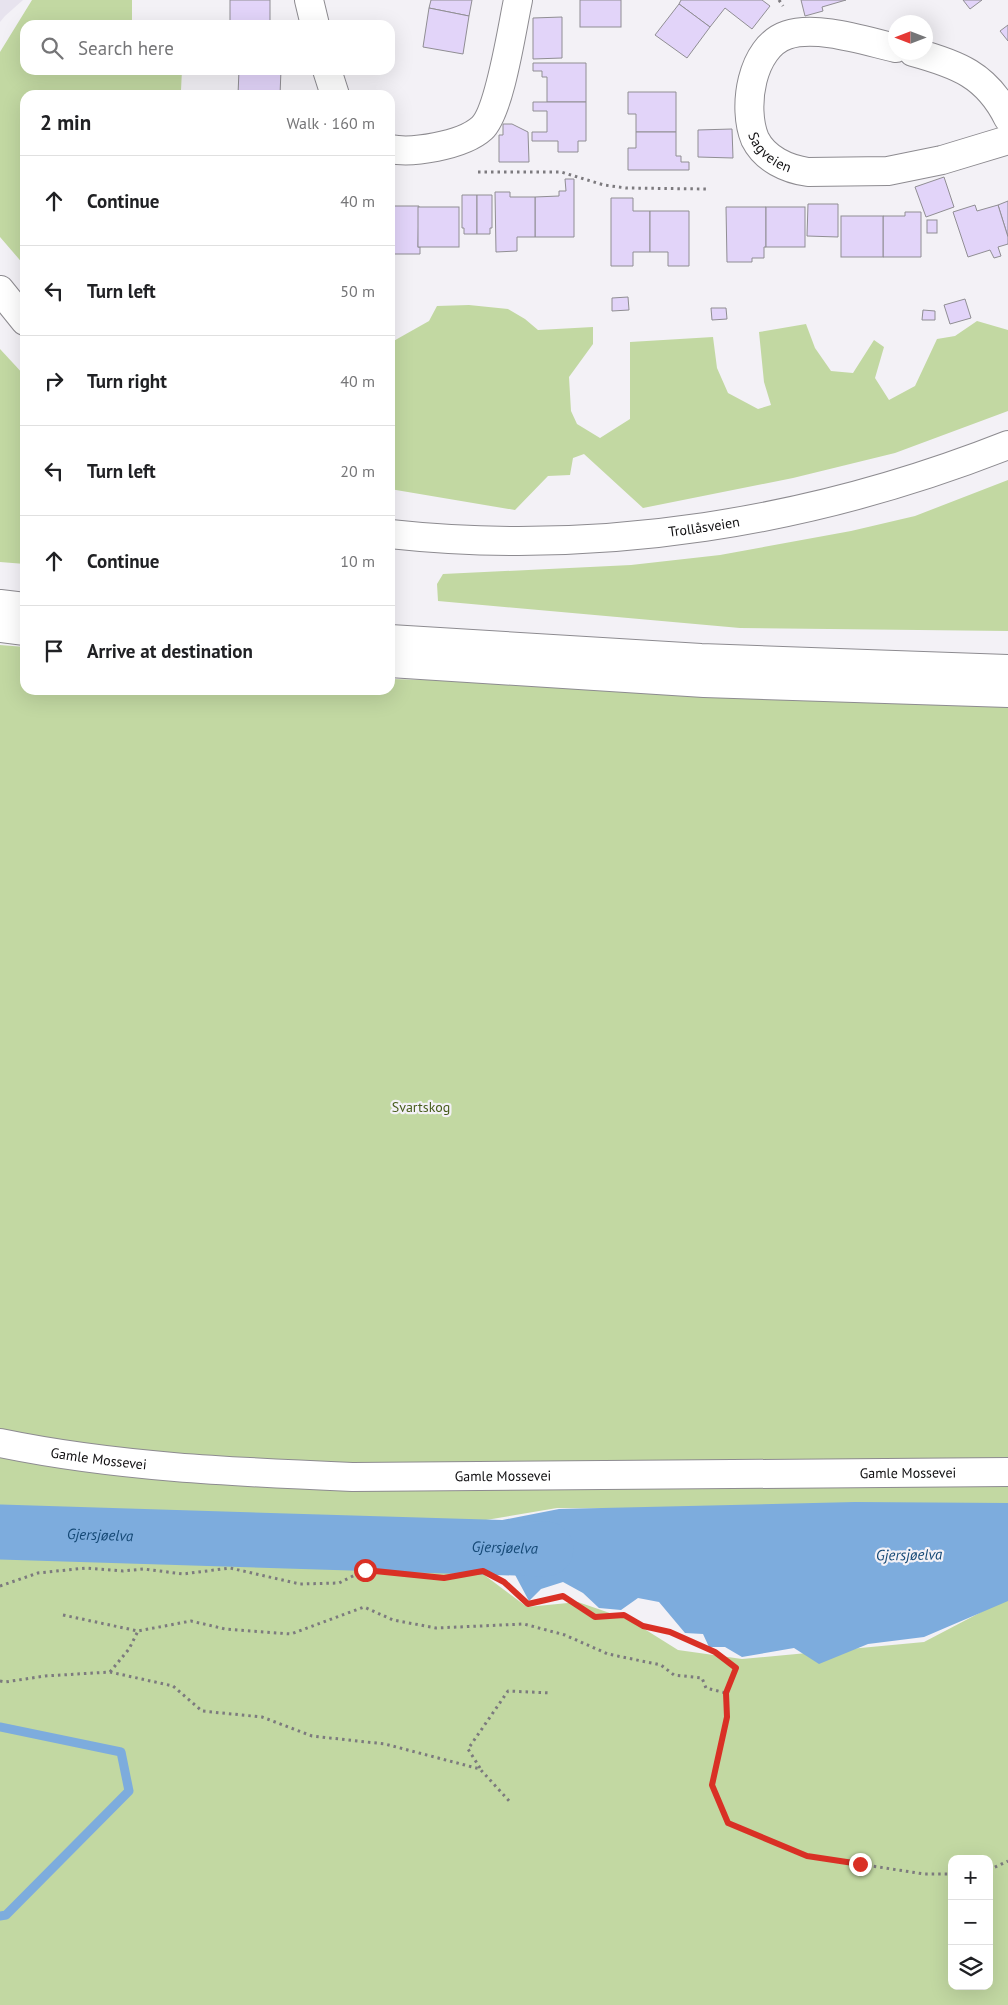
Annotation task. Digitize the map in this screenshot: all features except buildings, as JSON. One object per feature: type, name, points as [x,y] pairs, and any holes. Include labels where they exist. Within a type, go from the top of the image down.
[{"type":"main road","points":[[309,0],[314,20]]},
{"type":"main road","points":[[395,149],[411,150],[443,146],[474,134],[486,123],[498,93],[518,0]]},
{"type":"main road","name":"Sagveien","points":[[888,46],[822,33],[788,35],[772,44],[760,58],[752,86],[750,104],[752,128],[759,144],[772,158],[796,170],[808,172],[888,171],[942,160],[1008,140]]},
{"type":"main road","points":[[933,58],[948,62],[969,72],[980,80],[996,97],[1008,118]]},
{"type":"main road","points":[[329,75],[333,90]]},
{"type":"main road","points":[[0,290],[20,315]]},
{"type":"main road","name":"Trollåsveien","points":[[395,534],[472,540],[530,540],[612,537],[705,527],[847,498],[916,478],[1008,445]]},
{"type":"main road","points":[[0,604],[20,606]]},
{"type":"main road","points":[[0,628],[20,630]]},
{"type":"main road","points":[[395,639],[701,658],[1008,669]]},
{"type":"main road","points":[[395,663],[704,683],[1008,694]]},
{"type":"main road","name":"Gamle Mossevei","points":[[0,1443],[76,1457],[133,1464],[244,1473],[353,1478],[1008,1472]]},
{"type":"path","points":[[478,172],[561,172],[604,185],[626,188],[707,189]]},
{"type":"path","points":[[0,1586],[38,1573],[86,1568],[123,1571],[144,1569],[183,1574],[230,1568],[300,1584],[339,1583],[365,1570],[444,1578],[483,1571],[504,1582],[528,1604],[563,1596],[595,1617],[624,1615],[643,1626],[670,1632],[715,1652],[736,1668],[726,1693],[727,1717],[712,1785],[728,1823],[807,1856],[924,1874],[948,1874]]},
{"type":"path","points":[[63,1615],[138,1631],[191,1621],[225,1629],[291,1634],[364,1608],[393,1620],[436,1628],[524,1624],[565,1635],[608,1654],[661,1665],[674,1675],[702,1678],[706,1688],[726,1693]]},
{"type":"path","points":[[110,1672],[129,1649],[138,1631]]},
{"type":"path","points":[[0,1681],[110,1672],[173,1686],[202,1710],[262,1717],[312,1736],[385,1744],[480,1769]]},
{"type":"path","points":[[511,1803],[480,1769],[468,1749],[508,1691],[551,1692]]},
{"type":"path","points":[[993,1868],[1008,1861]]},
{"type":"shaded area","points":[[0,0],[23,0],[0,22]]},
{"type":"green space","points":[[32,0],[132,0],[132,20],[20,20],[20,75],[182,75],[181,90],[20,90],[20,260],[0,237],[0,52]]},
{"type":"green space","points":[[469,305],[508,309],[525,319],[538,330],[593,327],[593,344],[569,377],[571,411],[577,424],[600,438],[630,419],[630,342],[713,337],[717,368],[728,393],[758,409],[771,405],[764,382],[759,332],[806,324],[815,348],[831,371],[853,373],[874,340],[884,347],[875,378],[889,400],[915,386],[937,339],[955,336],[977,321],[1008,330],[1008,411],[895,453],[793,478],[643,508],[584,454],[573,458],[570,475],[548,476],[515,510],[395,490],[395,340],[429,321],[437,306]]},
{"type":"green space","points":[[0,349],[20,371],[20,564],[0,562]]},
{"type":"green space","points":[[1008,480],[1008,631],[740,628],[438,601],[437,584],[443,574],[631,565],[720,555],[851,531],[915,516]]},
{"type":"green space","name":"Svartskog","points":[[0,645],[20,647],[20,695],[395,695],[395,679],[1008,695],[1008,1509],[752,1510],[557,1508],[468,1523],[475,1568],[527,1607],[578,1602],[630,1620],[678,1650],[742,1659],[924,1642],[1008,1598],[1008,2005],[0,2005]]},
{"type":"water","points":[[855,1502],[1008,1503],[1008,1601],[924,1637],[868,1644],[819,1664],[794,1648],[742,1657],[725,1647],[709,1647],[703,1634],[685,1633],[659,1602],[638,1598],[621,1610],[599,1608],[583,1593],[563,1582],[541,1589],[529,1601],[513,1571],[492,1562],[471,1547],[477,1525],[559,1509]]},
{"type":"waterway","name":"Gjersjøelva","points":[[0,1532],[546,1549]]},
{"type":"waterway","points":[[0,1727],[121,1752],[129,1791],[6,1915],[0,1916]]},
{"type":"route","points":[[365,1570],[444,1578],[483,1571],[504,1582],[528,1604],[563,1596],[595,1617],[624,1615],[643,1626],[670,1632],[715,1652],[736,1668],[726,1693],[727,1717],[712,1785],[728,1823],[807,1856],[860,1864]]}]
